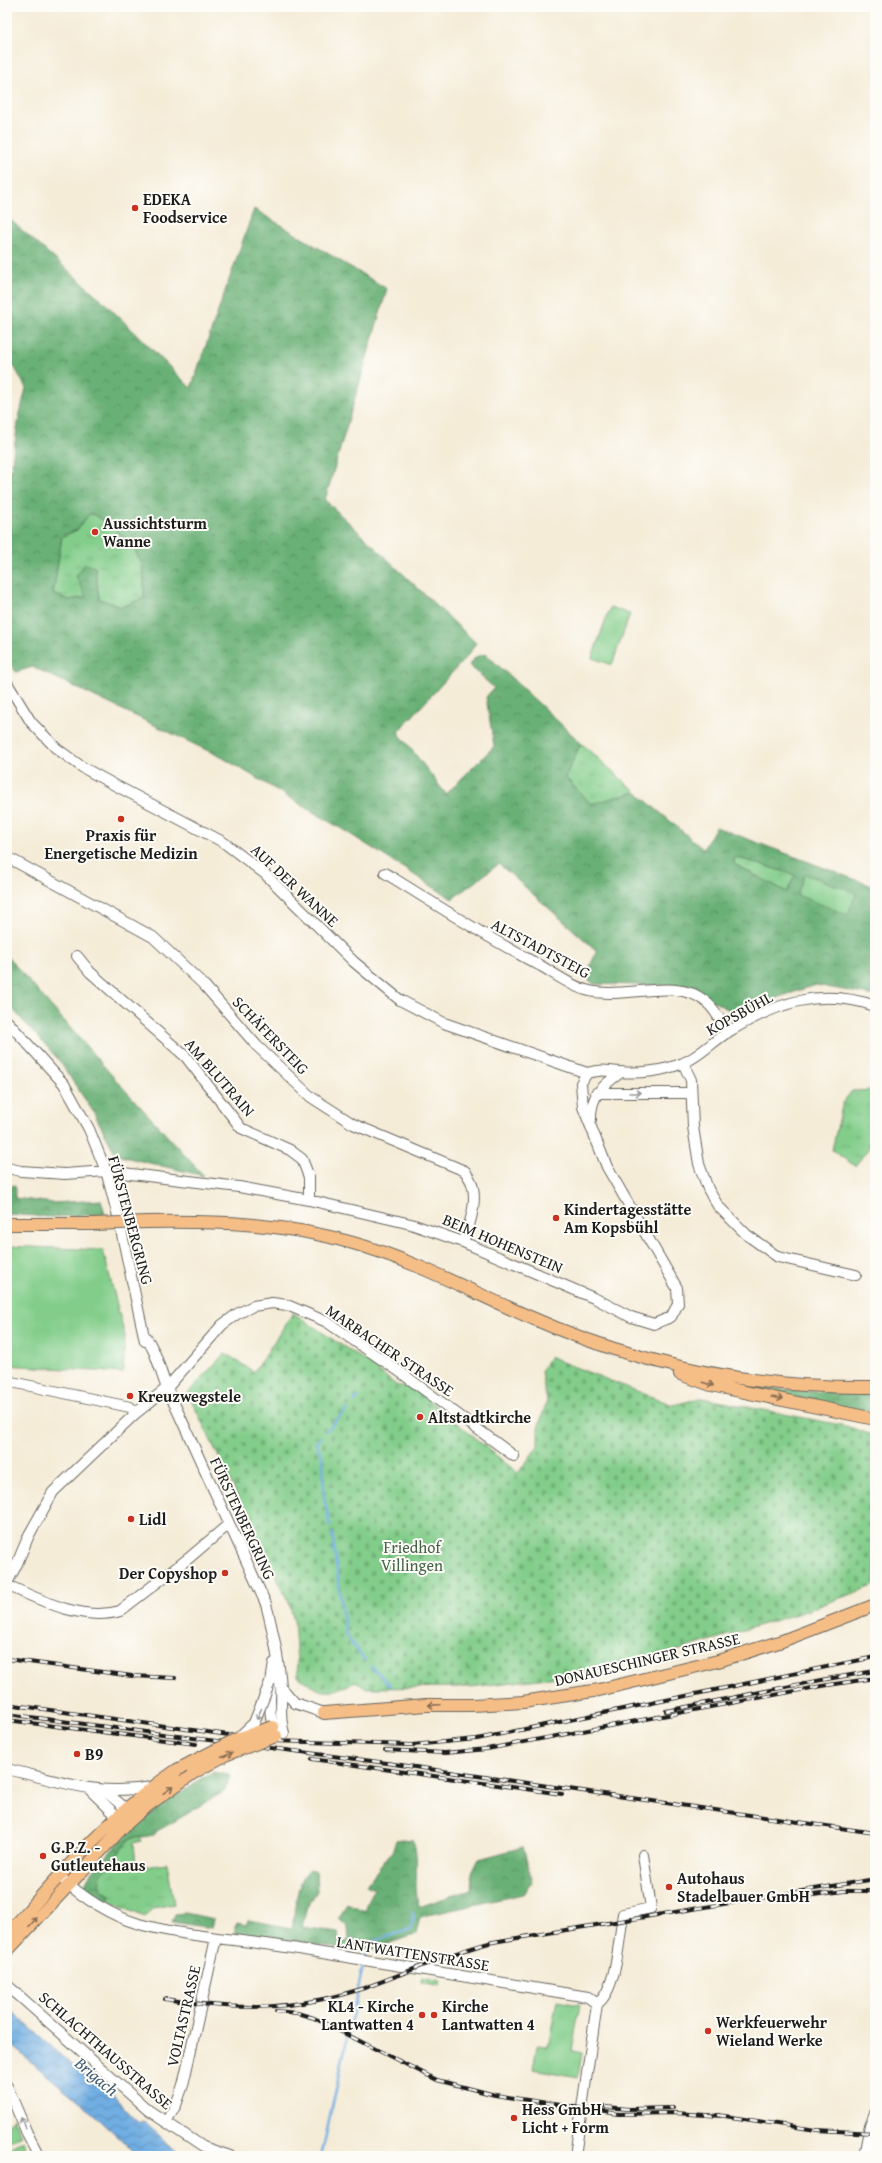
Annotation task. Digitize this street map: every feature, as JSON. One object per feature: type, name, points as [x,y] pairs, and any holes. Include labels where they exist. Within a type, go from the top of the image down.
[{"type":"main road","points":[[7,1224],[231,1222],[281,1227],[330,1237],[401,1259],[525,1315],[598,1344],[660,1364],[763,1382],[875,1387]]},
{"type":"main road","points":[[660,1364],[686,1377],[710,1385],[875,1419]]},
{"type":"main road","name":"DONAUESCHINGER STRASSE","points":[[324,1713],[426,1705],[473,1705],[523,1702],[567,1695],[664,1675],[718,1661],[782,1641],[875,1605]]},
{"type":"main road","points":[[7,1934],[131,1812],[152,1787],[177,1770],[237,1739],[278,1732]]},
{"type":"main road","points":[[131,1812],[193,1773],[225,1755],[278,1732]]},
{"type":"main road","points":[[7,1951],[63,1880]]},
{"type":"street","name":"AUF DER WANNE","points":[[7,683],[31,722],[56,748],[82,767],[223,842],[264,873],[354,962],[400,1000],[444,1023],[587,1073]]},
{"type":"street","name":"SCHÄFERSTEIG","points":[[7,857],[153,937],[204,985],[257,1046],[311,1097],[353,1124],[465,1171],[473,1185],[473,1206],[470,1223],[463,1242]]},
{"type":"street","name":"ALTSTADTSTEIG","points":[[385,873],[493,941],[586,990],[607,993],[673,989],[690,992],[704,1000],[718,1015],[727,1032]]},
{"type":"street","name":"AM BLUTRAIN","points":[[76,956],[90,972],[186,1057],[241,1128],[290,1150],[302,1159],[309,1177],[309,1200]]},
{"type":"street","name":"KOPSBÜHL","points":[[587,1073],[600,1069],[620,1073],[654,1071],[684,1063],[727,1032],[786,1004],[812,997],[835,997],[875,1006]]},
{"type":"street","name":"FÜRSTENBERGRING","points":[[7,1021],[64,1084],[89,1129],[106,1171],[144,1335],[152,1345],[167,1388],[266,1604],[272,1629],[281,1687],[282,1724],[278,1732]]},
{"type":"street","points":[[684,1063],[691,1080],[692,1128],[699,1164],[708,1189],[718,1206],[735,1225],[778,1257],[856,1275]]},
{"type":"street","name":"BEIM HOHENSTEIN","points":[[7,1168],[20,1171],[65,1174],[106,1171],[239,1187],[309,1200],[422,1227],[463,1242],[596,1299],[631,1317],[654,1324],[671,1317],[678,1304],[677,1288],[607,1167],[583,1107],[581,1083],[587,1073]]},
{"type":"street","points":[[596,1093],[602,1085],[620,1073]]},
{"type":"street","name":"BEIM HOHENSTEIN","points":[[591,1127],[590,1108],[596,1093]]},
{"type":"street","points":[[596,1093],[691,1093]]},
{"type":"street","name":"MARBACHER STRASSE","points":[[7,1584],[29,1535],[53,1492],[136,1412],[167,1388],[222,1325],[237,1314],[253,1306],[272,1303],[287,1305],[327,1322],[396,1369],[514,1456]]},
{"type":"street","points":[[7,1381],[130,1407],[136,1412]]},
{"type":"street","points":[[7,1584],[33,1597],[72,1610],[100,1615],[110,1614],[120,1611],[189,1558],[229,1524]]},
{"type":"street","points":[[237,1739],[254,1723],[270,1682],[276,1655]]},
{"type":"street","points":[[270,1682],[270,1718],[278,1732]]},
{"type":"street","points":[[281,1687],[295,1703],[324,1713]]},
{"type":"street","points":[[7,1770],[90,1790],[123,1792],[152,1787]]},
{"type":"street","points":[[90,1790],[121,1821]]},
{"type":"street","points":[[105,1791],[131,1812]]},
{"type":"street","points":[[575,2156],[597,2004],[606,1994],[614,1968],[623,1914],[651,1908],[643,1855]]},
{"type":"street","name":"LANTWATTENSTRASSE","points":[[63,1880],[94,1904],[138,1924],[169,1932],[364,1960],[588,1997],[597,2004]]},
{"type":"street","name":"VOLTASTRASSE","points":[[166,2122],[176,2105],[183,2085],[216,1938]]},
{"type":"street","name":"SCHLACHTHAUSSTRASSE","points":[[7,1985],[148,2110],[203,2146],[230,2156]]},
{"type":"street","points":[[7,2086],[26,2132],[39,2156]]},
{"type":"street","points":[[864,2156],[870,2125],[875,2113]]},
{"type":"green space","points":[[254,209],[387,289],[325,500],[476,643],[469,654],[398,732],[446,794],[494,746],[486,697],[494,688],[469,665],[475,657],[486,654],[581,743],[565,777],[591,804],[636,792],[703,849],[716,827],[875,887],[875,996],[816,985],[733,1012],[685,986],[594,984],[585,977],[597,951],[499,864],[452,899],[350,834],[223,758],[33,667],[16,672],[7,660],[7,494],[19,417],[26,388],[15,368],[7,360],[7,217],[103,301],[191,388]],"holes":[[[90,513],[111,526],[130,544],[135,551],[142,567],[144,578],[144,598],[122,607],[99,599],[95,567],[85,564],[76,576],[86,597],[69,600],[53,594],[62,536],[77,530]],[[735,857],[795,875],[787,892],[734,864]]]},
{"type":"green space","points":[[89,513],[104,520],[118,531],[135,551],[142,567],[144,578],[144,598],[122,607],[99,599],[95,567],[86,597],[69,600],[53,594],[62,536],[77,530]]},
{"type":"green space","points":[[610,607],[630,614],[612,665],[592,658]]},
{"type":"green space","points":[[581,743],[636,792],[591,804],[565,777]]},
{"type":"green space","points":[[735,857],[796,875],[787,892],[733,864]]},
{"type":"green space","points":[[805,874],[856,893],[848,915],[797,895]]},
{"type":"green space","points":[[7,956],[116,1080],[204,1176],[116,1155],[94,1113],[58,1059],[7,1003]]},
{"type":"green space","points":[[875,1090],[875,1140],[855,1166],[832,1150],[843,1102],[852,1091]]},
{"type":"green space","points":[[7,1185],[15,1186],[15,1198],[53,1203],[101,1200],[105,1214],[51,1217],[7,1214]]},
{"type":"green space","points":[[7,1246],[103,1250],[125,1336],[123,1373],[7,1365]]},
{"type":"green space","name":"Friedhof Villingen","points":[[293,1313],[370,1364],[396,1385],[415,1389],[518,1473],[538,1446],[538,1428],[547,1401],[541,1372],[549,1357],[673,1405],[702,1398],[846,1426],[875,1436],[875,1585],[803,1612],[669,1653],[557,1677],[470,1687],[365,1688],[356,1681],[332,1691],[320,1690],[313,1687],[298,1676],[294,1621],[289,1603],[188,1393],[225,1353],[254,1372]]},
{"type":"green space","points":[[747,1387],[805,1391],[875,1393],[875,1417]]},
{"type":"green space","points":[[212,1772],[230,1775],[225,1791],[155,1832],[154,1835],[130,1839],[101,1875],[99,1885],[101,1890],[110,1895],[107,1901],[93,1897],[88,1893],[84,1887],[88,1878],[97,1866],[131,1831],[156,1810]]},
{"type":"green space","points":[[140,1837],[141,1841],[134,1843],[136,1867],[167,1863],[174,1904],[153,1908],[145,1917],[107,1901],[110,1895],[101,1890],[99,1884],[101,1875],[130,1839]]},
{"type":"green space","points":[[396,1840],[413,1840],[415,1848],[417,1865],[416,1891],[419,1907],[471,1889],[472,1873],[479,1859],[523,1847],[532,1882],[523,1894],[420,1917],[416,1934],[373,1949],[354,1950],[234,1933],[237,1923],[246,1925],[248,1920],[292,1928],[299,1888],[305,1874],[310,1869],[316,1872],[317,1891],[307,1907],[302,1927],[338,1932],[339,1942],[349,1941],[348,1927],[339,1919],[347,1903],[365,1911],[374,1889],[366,1885],[393,1850]]},
{"type":"green space","points":[[185,1913],[214,1919],[212,1928],[172,1922],[175,1914]]},
{"type":"green space","points":[[422,1977],[441,1981],[440,1986],[421,1982]]},
{"type":"green space","points":[[557,2000],[580,2004],[572,2051],[582,2053],[578,2077],[533,2069],[537,2046],[548,2047]]},
{"type":"green space","points":[[13,2117],[21,2135],[7,2143],[7,2125]]},
{"type":"green space","points":[[23,2140],[29,2156],[7,2156],[7,2146],[9,2148]]},
{"type":"water","points":[[7,2007],[82,2074],[107,2089],[135,2119],[139,2122],[143,2121],[182,2156],[139,2156],[87,2108],[7,2042]]},
{"type":"waterway","points":[[354,1401],[358,1397]]},
{"type":"waterway","points":[[326,1431],[347,1409]]},
{"type":"waterway","points":[[321,1437],[316,1443],[323,1459],[324,1497],[330,1526]]},
{"type":"waterway","points":[[332,1533],[345,1631],[347,1637],[365,1660]]},
{"type":"waterway","points":[[371,1666],[391,1686]]},
{"type":"waterway","points":[[365,1957],[369,1943],[411,1929],[414,1921],[413,1913]]},
{"type":"waterway","points":[[322,2153],[364,1962]]},
{"type":"railway","points":[[7,1704],[272,1741],[412,1745],[477,1739],[875,1657]]},
{"type":"railway","points":[[7,1659],[132,1676],[175,1678]]},
{"type":"railway","points":[[666,1711],[821,1680],[875,1671]]},
{"type":"railway","points":[[385,1750],[445,1753],[487,1749],[822,1686],[875,1678]]},
{"type":"railway","points":[[7,1714],[387,1763],[875,1833]]},
{"type":"railway","points":[[7,1720],[196,1744]]},
{"type":"railway","points":[[312,1759],[562,1794]]},
{"type":"railway","points":[[165,1999],[217,2006],[241,2007],[265,2007],[313,2001],[338,1996],[364,1988],[444,1957],[493,1942],[875,1879]]},
{"type":"railway","points":[[790,1898],[844,1891],[875,1891]]},
{"type":"railway","points":[[276,2011],[297,2013],[314,2018],[437,2080],[495,2095],[619,2114],[673,2113],[723,2116]]},
{"type":"railway","points":[[605,2107],[629,2109],[673,2108]]},
{"type":"railway","points":[[718,2115],[816,2130],[875,2133]]},
{"type":"place","name":"EDEKA Foodservice","points":[[135,208]]},
{"type":"place","name":"Aussichtsturm Wanne","points":[[95,532]]},
{"type":"place","name":"Praxis für Energetische Medizin","points":[[121,819]]},
{"type":"place","name":"Kindertagesstätte Am Kopsbühl","points":[[556,1218]]},
{"type":"place","name":"Kreuzwegstele","points":[[130,1396]]},
{"type":"place","name":"Altstadtkirche","points":[[420,1417]]},
{"type":"place","name":"Lidl","points":[[131,1519]]},
{"type":"place","name":"Der Copyshop","points":[[225,1573]]},
{"type":"place","name":"B9","points":[[77,1754]]},
{"type":"place","name":"G.P.Z. - Gutleutehaus","points":[[43,1856]]},
{"type":"place","name":"Autohaus Stadelbauer GmbH","points":[[669,1887]]},
{"type":"place","name":"KL4 - Kirche Lantwatten 4","points":[[422,2015]]},
{"type":"place","name":"Kirche Lantwatten 4","points":[[434,2015]]},
{"type":"place","name":"Werkfeuerwehr Wieland Werke","points":[[708,2031]]},
{"type":"place","name":"Hess GmbH Licht + Form","points":[[514,2118]]},
{"type":"water label","name":"Brigach","points":[[97,2076]]}]
